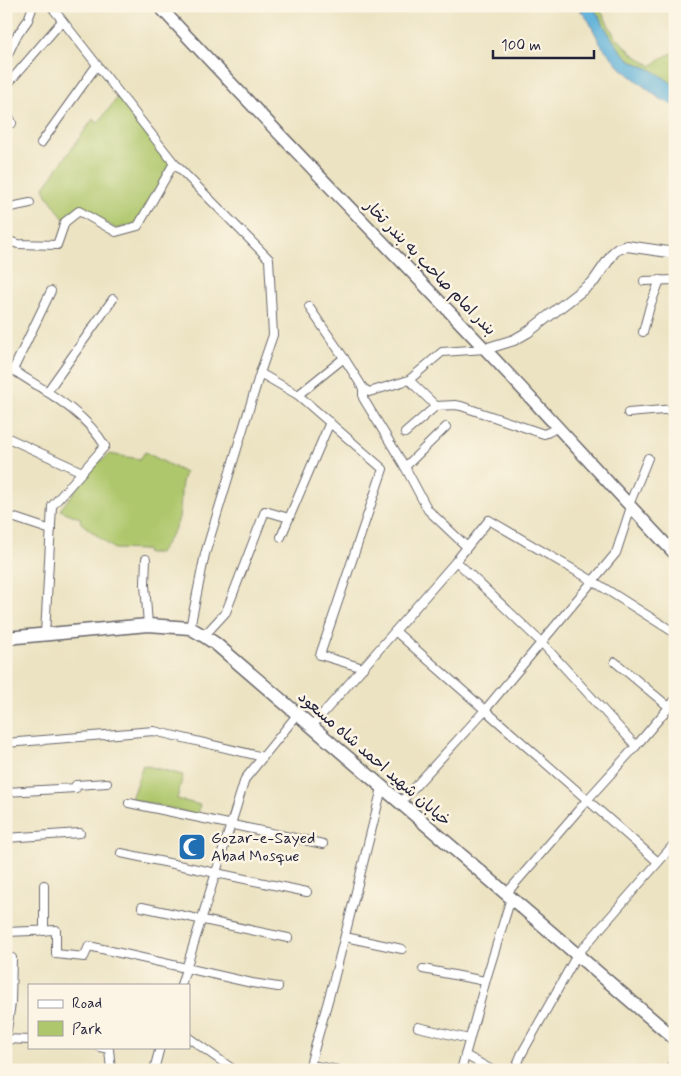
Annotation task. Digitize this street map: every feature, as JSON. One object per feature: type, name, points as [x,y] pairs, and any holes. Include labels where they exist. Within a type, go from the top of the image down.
[{"type":"main road","name":"بندر امام صاحب به بندر تخار","points":[[159,6],[485,349],[675,554]]},
{"type":"main road","name":"خیابان شهید احمد شاه مسعود","points":[[6,638],[148,625],[190,628],[204,636],[216,644],[675,1039]]},
{"type":"street","points":[[8,54],[16,37],[28,20],[33,6]]},
{"type":"street","points":[[51,6],[174,163],[269,259],[273,335],[205,554],[190,628]]},
{"type":"street","points":[[6,86],[62,21]]},
{"type":"street","points":[[42,143],[97,65]]},
{"type":"street","points":[[6,110],[12,123]]},
{"type":"street","points":[[6,240],[18,244],[57,245],[65,222],[79,211],[116,232],[138,226],[174,163]]},
{"type":"street","points":[[6,208],[30,203]]},
{"type":"street","points":[[310,307],[363,388],[369,392],[408,380],[442,352],[485,349],[514,340],[528,332],[594,281],[618,249],[627,246],[675,253]]},
{"type":"street","points":[[643,332],[660,280]]},
{"type":"street","points":[[644,281],[675,280]]},
{"type":"street","points":[[45,634],[52,506],[104,448],[104,444],[85,420],[47,392],[9,369],[51,291]]},
{"type":"street","points":[[47,392],[113,299]]},
{"type":"street","points":[[298,395],[344,358]]},
{"type":"street","points":[[260,373],[298,395],[383,469],[320,655],[362,668]]},
{"type":"street","points":[[408,380],[436,406]]},
{"type":"street","points":[[363,388],[362,398],[405,467],[428,510],[467,547]]},
{"type":"street","points":[[406,434],[436,406],[455,405],[544,434],[558,427]]},
{"type":"street","points":[[628,413],[675,409]]},
{"type":"street","points":[[281,537],[330,422]]},
{"type":"street","points":[[405,467],[446,426]]},
{"type":"street","points":[[6,437],[82,472]]},
{"type":"street","points":[[400,803],[485,710],[616,552],[630,506],[648,458]]},
{"type":"street","points":[[204,636],[226,612],[265,511],[289,518]]},
{"type":"street","points":[[6,515],[51,530]]},
{"type":"street","points":[[311,727],[456,561],[489,520],[593,581],[675,633]]},
{"type":"street","points":[[146,559],[145,584],[148,625]]},
{"type":"street","points":[[456,561],[542,643],[636,746]]},
{"type":"street","points":[[395,631],[658,862]]},
{"type":"street","points":[[615,662],[669,707]]},
{"type":"street","points":[[461,1070],[509,896],[588,799],[675,700]]},
{"type":"street","points":[[181,984],[245,779],[297,715]]},
{"type":"street","points":[[6,743],[154,731],[263,757]]},
{"type":"street","points":[[6,792],[76,788],[76,785],[107,783]]},
{"type":"street","points":[[338,1070],[310,1065],[382,788]]},
{"type":"street","points":[[129,803],[323,844]]},
{"type":"street","points":[[6,838],[80,833]]},
{"type":"street","points":[[515,1070],[521,1055],[577,954],[675,843]]},
{"type":"street","points":[[121,853],[307,892]]},
{"type":"street","points":[[44,885],[44,931]]},
{"type":"street","points":[[142,907],[288,938]]},
{"type":"street","points":[[6,932],[56,930],[56,954],[84,957],[89,946],[278,987]]},
{"type":"street","points":[[344,937],[402,950]]},
{"type":"street","points":[[12,958],[11,996],[6,1038],[28,1040]]},
{"type":"street","points":[[423,969],[486,980]]},
{"type":"street","points":[[418,1027],[470,1038]]},
{"type":"street","points":[[190,1039],[234,1070]]},
{"type":"street","points":[[104,1048],[109,1049],[111,1070]]},
{"type":"street","points":[[154,1070],[160,1048]]},
{"type":"street","points":[[465,1055],[492,1070]]},
{"type":"street","points":[[671,1070],[675,1055]]},
{"type":"green space","points":[[593,6],[598,6],[615,36],[633,54],[652,66],[661,58],[675,52],[675,86],[652,70],[631,60],[623,53],[609,34]]},
{"type":"green space","points":[[118,97],[172,164],[137,224],[116,229],[81,207],[66,222],[47,195],[44,187],[93,119],[98,123]]},
{"type":"green space","points":[[145,452],[185,473],[178,521],[159,553],[147,554],[146,550],[114,549],[81,523],[80,518],[60,510],[97,462],[109,454],[140,459]]},
{"type":"green space","points":[[143,765],[183,775],[177,799],[200,805],[198,815],[131,799]]},
{"type":"water","points":[[577,6],[593,6],[609,34],[623,53],[631,60],[652,70],[675,86],[675,106],[660,99],[621,68],[601,45],[589,21]]},
{"type":"place","name":"Gozar-e-Sayed Abad Mosque","points":[[192,847]]}]
